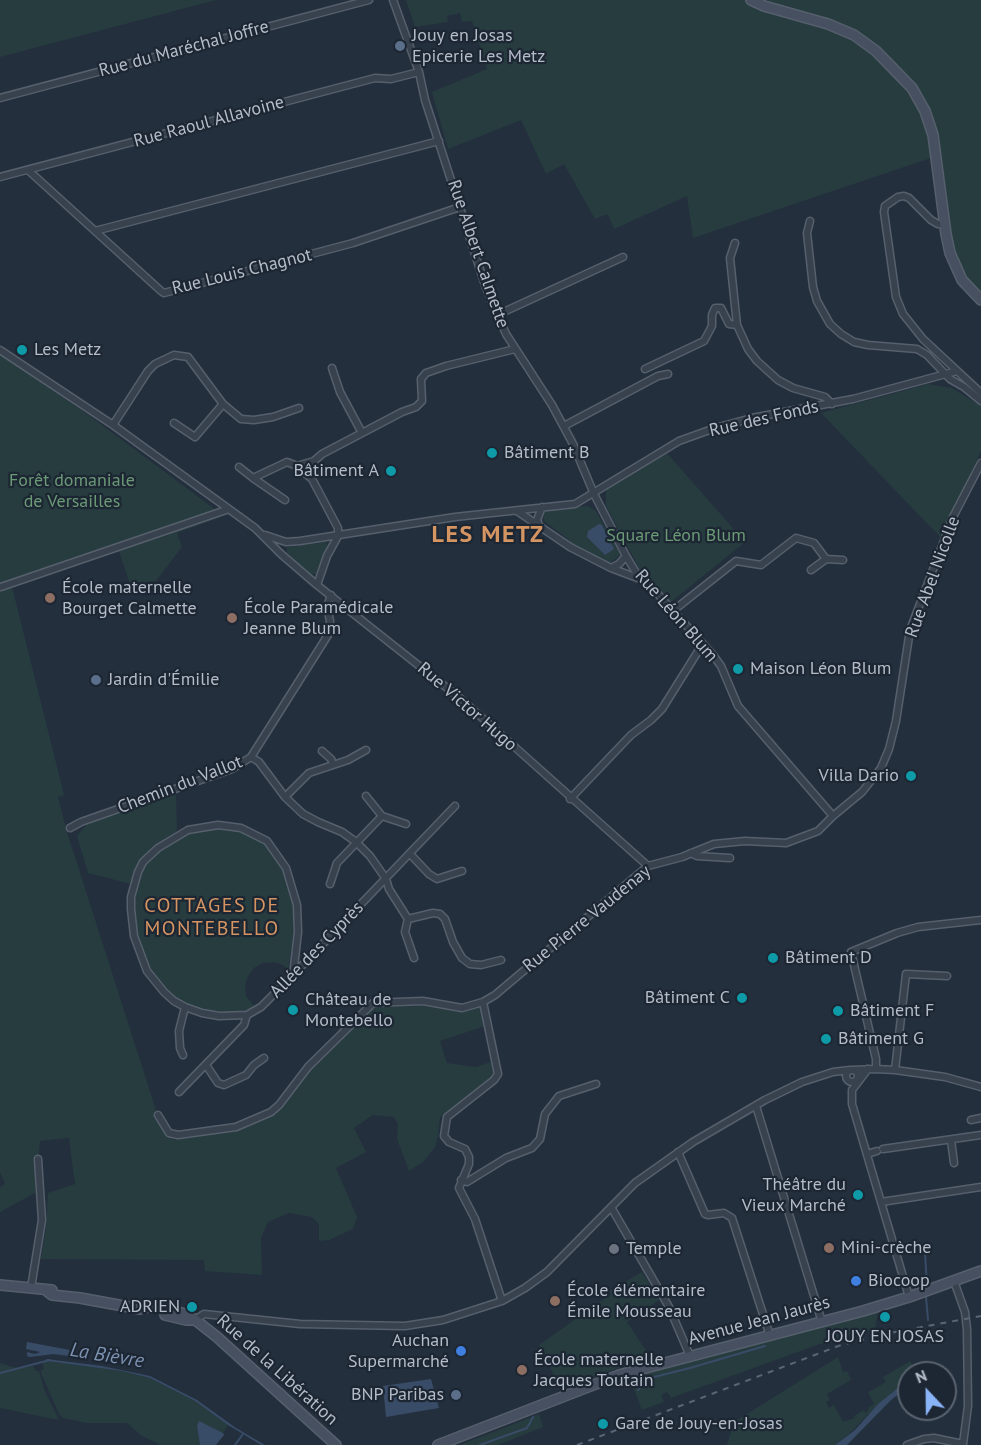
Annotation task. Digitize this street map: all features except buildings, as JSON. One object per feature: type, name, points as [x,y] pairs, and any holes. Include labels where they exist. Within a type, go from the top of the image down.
[{"type":"main road","points":[[751,0],[854,34],[876,51],[905,80],[921,102],[931,127],[950,254],[957,272],[981,300]]},
{"type":"main road","name":"Avenue Jean Jaurès","points":[[438,1445],[461,1437],[474,1427],[490,1420],[513,1417],[619,1375],[822,1322],[909,1297],[981,1271]]},
{"type":"main road","name":"Rue de la Libération","points":[[0,1285],[53,1290],[80,1298],[135,1307],[180,1311],[218,1337],[336,1445]]},
{"type":"street","name":"Rue du Maréchal Joffre","points":[[0,98],[369,0]]},
{"type":"street","name":"Rue Albert Calmette","points":[[393,0],[419,72],[425,100],[486,288],[515,349],[564,426],[594,494]]},
{"type":"street","name":"Rue Raoul Allavoine","points":[[0,177],[375,78],[391,79],[419,72]]},
{"type":"street","points":[[95,231],[439,141]]},
{"type":"street","name":"Rue Louis Chagnot","points":[[28,170],[164,293],[353,243],[460,207]]},
{"type":"street","points":[[944,224],[931,220],[909,198],[904,196],[885,206],[896,297],[903,314],[923,339],[981,393]]},
{"type":"street","points":[[810,221],[807,233],[813,287],[817,301],[830,324],[854,342],[917,350],[927,355],[947,374],[950,380],[964,387],[981,401]]},
{"type":"street","points":[[735,243],[730,258],[737,325],[748,349],[756,361],[778,380],[793,388],[825,397],[832,404]]},
{"type":"street","points":[[497,315],[623,257]]},
{"type":"street","points":[[645,369],[704,341],[712,326],[712,315],[715,308],[721,308],[729,324],[737,325]]},
{"type":"street","points":[[297,466],[314,461],[322,454],[416,407],[422,401],[422,378],[426,373],[515,349]]},
{"type":"street","name":"Rue Victor Hugo","points":[[0,350],[113,425],[230,509],[317,585],[460,699],[648,866]]},
{"type":"street","points":[[113,425],[148,371],[155,364],[174,355],[188,357],[223,404],[241,419],[254,420],[273,417],[299,408]]},
{"type":"street","points":[[332,368],[340,392],[362,433]]},
{"type":"street","name":"Rue des Fonds","points":[[286,542],[455,517],[575,504],[679,441],[705,431],[753,418],[832,404],[957,371]]},
{"type":"street","points":[[564,426],[658,376],[668,374]]},
{"type":"street","points":[[174,423],[195,437],[223,404]]},
{"type":"street","points":[[312,479],[314,461]]},
{"type":"street","points":[[254,478],[287,462],[297,466],[312,479],[338,528],[338,536],[327,556],[317,585]]},
{"type":"street","name":"Rue Abel Nicolle","points":[[832,816],[862,792],[881,768],[889,749],[896,721],[910,630],[953,517],[981,464]]},
{"type":"street","points":[[239,466],[285,500]]},
{"type":"street","name":"Rue Léon Blum","points":[[594,494],[640,579],[674,610],[720,666],[742,712],[832,816]]},
{"type":"street","points":[[538,525],[537,520],[542,507]]},
{"type":"street","points":[[1,586],[230,509]]},
{"type":"street","points":[[516,510],[570,547],[611,568],[640,579]]},
{"type":"street","points":[[262,535],[286,542],[281,554]]},
{"type":"street","points":[[674,610],[736,561],[761,565],[796,538],[814,543],[826,559]]},
{"type":"street","points":[[611,568],[619,564],[626,556]]},
{"type":"street","points":[[811,570],[826,559],[843,560]]},
{"type":"street","name":"Chemin du Vallot","points":[[70,828],[81,822],[232,769],[252,757],[328,635],[330,628],[327,607],[330,595]]},
{"type":"street","points":[[570,799],[631,735],[662,709],[702,645]]},
{"type":"street","points":[[285,797],[309,773],[348,760],[366,750]]},
{"type":"street","points":[[322,751],[333,764]]},
{"type":"street","points":[[252,757],[259,762],[285,797],[303,814],[342,832],[370,856],[386,879],[389,889],[408,919],[405,932],[414,958]]},
{"type":"street","points":[[366,796],[382,816],[406,824]]},
{"type":"street","name":"Allée des Cyprès","points":[[179,1092],[244,1025],[247,1015],[261,1007],[455,806]]},
{"type":"street","points":[[330,884],[337,863],[382,816]]},
{"type":"street","name":"Rue Pierre Vaudenay","points":[[483,1002],[495,995],[648,866],[714,844],[786,843],[818,831],[832,816]]},
{"type":"street","points":[[247,1015],[219,1016],[185,1007],[164,992],[147,971],[134,936],[130,909],[138,872],[150,854],[177,835],[198,827],[229,825],[251,831],[267,841],[280,858],[291,879],[297,905],[298,932],[292,975]]},
{"type":"street","points":[[691,853],[697,856],[730,858]]},
{"type":"street","points":[[410,854],[437,879],[462,871]]},
{"type":"street","points":[[408,919],[433,913],[440,914],[445,919],[453,942],[462,958],[470,964],[481,965],[501,960]]},
{"type":"street","points":[[846,1078],[850,1082],[855,1082],[872,1069],[876,1059],[851,952],[918,927],[981,920]]},
{"type":"street","points":[[895,1070],[906,974],[947,976]]},
{"type":"street","points":[[158,1115],[169,1133],[178,1135],[236,1127],[271,1112],[279,1105],[308,1067],[373,1003],[423,1001],[462,1008],[483,1002],[498,1074],[494,1080],[447,1117],[444,1136],[449,1142],[465,1149],[469,1157],[469,1164],[459,1188],[460,1194],[475,1219],[502,1301]]},
{"type":"street","points":[[183,1055],[180,1048],[179,1031],[185,1007]]},
{"type":"street","points":[[206,1065],[218,1083],[224,1085],[246,1075],[264,1058]]},
{"type":"street","points":[[851,1070],[847,1073],[846,1078],[847,1093],[909,1297]]},
{"type":"street","points":[[851,1070],[858,1074],[855,1082]]},
{"type":"street","points":[[195,1320],[204,1314],[300,1324],[405,1326],[443,1320],[502,1301],[525,1288],[547,1272],[635,1183],[678,1152],[756,1106],[806,1080],[837,1071],[895,1070],[945,1077],[981,1088]]},
{"type":"street","points":[[852,1104],[852,1090],[862,1077]]},
{"type":"street","points":[[461,1180],[467,1182],[506,1158],[532,1148],[540,1139],[545,1114],[559,1096],[596,1084]]},
{"type":"street","points":[[756,1106],[822,1322]]},
{"type":"street","points":[[971,1120],[981,1118]]},
{"type":"street","points":[[867,1155],[893,1146],[981,1135]]},
{"type":"street","points":[[951,1140],[954,1163]]},
{"type":"street","points":[[678,1152],[705,1214],[724,1213],[732,1218],[770,1336]]},
{"type":"street","points":[[31,1288],[42,1220],[39,1159]]},
{"type":"street","points":[[880,1202],[981,1187]]},
{"type":"street","points":[[611,1207],[669,1306],[690,1356]]},
{"type":"street","points":[[907,1445],[934,1438],[963,1444],[968,1406],[967,1329],[965,1312],[954,1281]]},
{"type":"green space","points":[[0,0],[216,0],[0,57]]},
{"type":"green space","points":[[406,0],[981,0],[981,292],[964,278],[951,240],[942,156],[693,238],[687,196],[614,229],[608,214],[595,219],[564,164],[546,174],[521,120],[448,149],[432,92],[487,69],[472,21],[462,22],[460,13],[447,16],[448,22],[415,27]]},
{"type":"green space","name":"Forêt domaniale de Versailles","points":[[0,354],[90,416],[224,516],[177,533],[182,547],[156,581],[130,584],[119,551],[12,587],[64,795],[58,797],[67,832],[163,1132],[174,1140],[238,1130],[273,1114],[283,1106],[311,1069],[371,1009],[422,1006],[462,1012],[480,1007],[485,1026],[440,1041],[447,1063],[476,1067],[493,1061],[495,1074],[440,1117],[435,1147],[423,1162],[409,1171],[397,1139],[398,1124],[394,1117],[373,1115],[354,1128],[366,1152],[336,1168],[357,1217],[353,1229],[329,1240],[319,1241],[319,1224],[312,1217],[289,1213],[268,1222],[261,1238],[262,1275],[205,1271],[204,1260],[41,1259],[48,1193],[75,1184],[69,1138],[40,1141],[35,1193],[0,1212],[0,1187],[5,1184],[0,1172]]},
{"type":"green space","points":[[928,384],[952,388],[981,406],[981,451],[942,539],[821,413]]},
{"type":"green space","name":"Square Léon Blum","points":[[667,453],[745,542],[671,602],[644,577],[606,506],[606,488]]},
{"type":"green space","points":[[587,506],[595,510],[619,552],[619,556],[608,564],[571,545],[569,540],[543,520],[545,510]]},
{"type":"green space","points":[[326,542],[328,546],[316,574],[311,575],[287,553],[287,547]]},
{"type":"green space","points":[[176,794],[177,831],[146,853],[138,864],[131,884],[88,873],[77,836],[87,824]]},
{"type":"green space","points":[[208,828],[241,831],[262,841],[285,872],[292,894],[295,925],[288,970],[283,965],[274,962],[263,963],[254,968],[245,985],[246,996],[255,1007],[242,1012],[216,1012],[175,999],[153,975],[138,940],[134,913],[136,888],[145,865],[159,850],[183,835]]},
{"type":"green space","points":[[642,1272],[659,1300],[627,1322],[653,1361],[618,1368],[561,1390],[539,1345],[611,1294],[609,1291]]},
{"type":"green space","points":[[878,1311],[875,1329],[817,1345],[671,1398],[667,1392],[661,1395],[664,1402],[642,1410],[632,1384],[642,1375]]},
{"type":"green space","points":[[838,1357],[843,1372],[847,1371],[851,1380],[827,1394],[830,1400],[826,1402],[829,1408],[834,1405],[843,1422],[855,1418],[854,1416],[864,1410],[865,1413],[868,1411],[869,1407],[874,1404],[868,1392],[886,1382],[883,1377],[897,1369],[897,1389],[835,1445],[727,1445],[734,1422]]},
{"type":"green space","points":[[47,1361],[122,1371],[150,1378],[195,1401],[228,1425],[223,1433],[200,1422],[197,1426],[200,1445],[161,1445],[142,1436],[127,1423],[87,1423],[63,1418],[59,1414],[41,1373],[44,1369],[42,1364]]},
{"type":"green space","points":[[0,1363],[17,1368],[33,1366],[36,1371],[39,1371],[44,1389],[59,1420],[0,1408]]},
{"type":"green space","points":[[539,1414],[543,1427],[498,1445],[460,1445]]},
{"type":"water","points":[[599,524],[602,525],[614,549],[605,555],[587,537],[588,531]]},
{"type":"water","points":[[27,1342],[70,1350],[69,1356],[53,1354],[27,1356],[27,1352],[35,1354],[40,1352],[26,1349]]},
{"type":"water","points":[[46,1359],[102,1366],[150,1376],[197,1400],[236,1428],[265,1445],[261,1445],[228,1425],[195,1401],[150,1378],[122,1371],[47,1361]]},
{"type":"water","points":[[431,1379],[439,1408],[386,1417],[383,1386]]},
{"type":"water","points":[[897,1389],[897,1395],[847,1445],[835,1445],[855,1430],[878,1404]]},
{"type":"water","points":[[199,1421],[223,1433],[224,1435],[216,1445],[200,1445],[197,1426]]},
{"type":"waterway","name":"La Bièvre","points":[[927,1253],[925,1253],[927,1286]]},
{"type":"waterway","name":"La Bièvre","points":[[926,1297],[928,1320]]},
{"type":"waterway","points":[[638,1390],[650,1378],[765,1346]]},
{"type":"waterway","name":"La Bièvre","points":[[0,1373],[50,1360]]},
{"type":"waterway","name":"La Bièvre","points":[[480,1445],[527,1428],[533,1417]]},
{"type":"waterway","points":[[235,1445],[243,1434]]},
{"type":"railway","points":[[577,1445],[841,1345],[981,1316]]},
{"type":"place","name":"Jouy en Josas Epicerie Les Metz","points":[[400,46]]},
{"type":"place","name":"Les Metz","points":[[22,350]]},
{"type":"place","name":"Bâtiment B","points":[[492,453]]},
{"type":"place","name":"Bâtiment A","points":[[391,471]]},
{"type":"place","name":"École maternelle Bourget Calmette","points":[[50,598]]},
{"type":"place","name":"École Paramédicale Jeanne Blum","points":[[232,618]]},
{"type":"place","name":"Maison Léon Blum","points":[[738,669]]},
{"type":"place","name":"Jardin d'Émilie","points":[[96,680]]},
{"type":"place","name":"Villa Dario","points":[[911,776]]},
{"type":"place","name":"Bâtiment D","points":[[773,958]]},
{"type":"place","name":"Bâtiment C","points":[[742,998]]},
{"type":"place","name":"Château de Montebello","points":[[293,1010]]},
{"type":"place","name":"Bâtiment F","points":[[838,1011]]},
{"type":"place","name":"Bâtiment G","points":[[826,1039]]},
{"type":"place","name":"Théâtre du Vieux Marché","points":[[858,1195]]},
{"type":"place","name":"Mini-crèche","points":[[829,1248]]},
{"type":"place","name":"Temple","points":[[614,1249]]},
{"type":"place","name":"Biocoop","points":[[856,1281]]},
{"type":"place","name":"École élémentaire Émile Mousseau","points":[[555,1301]]},
{"type":"place","name":"ADRIEN","points":[[192,1307]]},
{"type":"place","name":"JOUY EN JOSAS","points":[[885,1317]]},
{"type":"place","name":"Auchan Supermarché","points":[[461,1351]]},
{"type":"place","name":"École maternelle Jacques Toutain","points":[[522,1370]]},
{"type":"place","name":"BNP Paribas","points":[[456,1395]]},
{"type":"place","name":"Gare de Jouy-en-Josas","points":[[603,1424]]},
{"type":"district","name":"LES METZ","points":[[488,535]]},
{"type":"district","name":"COTTAGES DE MONTEBELLO","points":[[212,918]]}]
